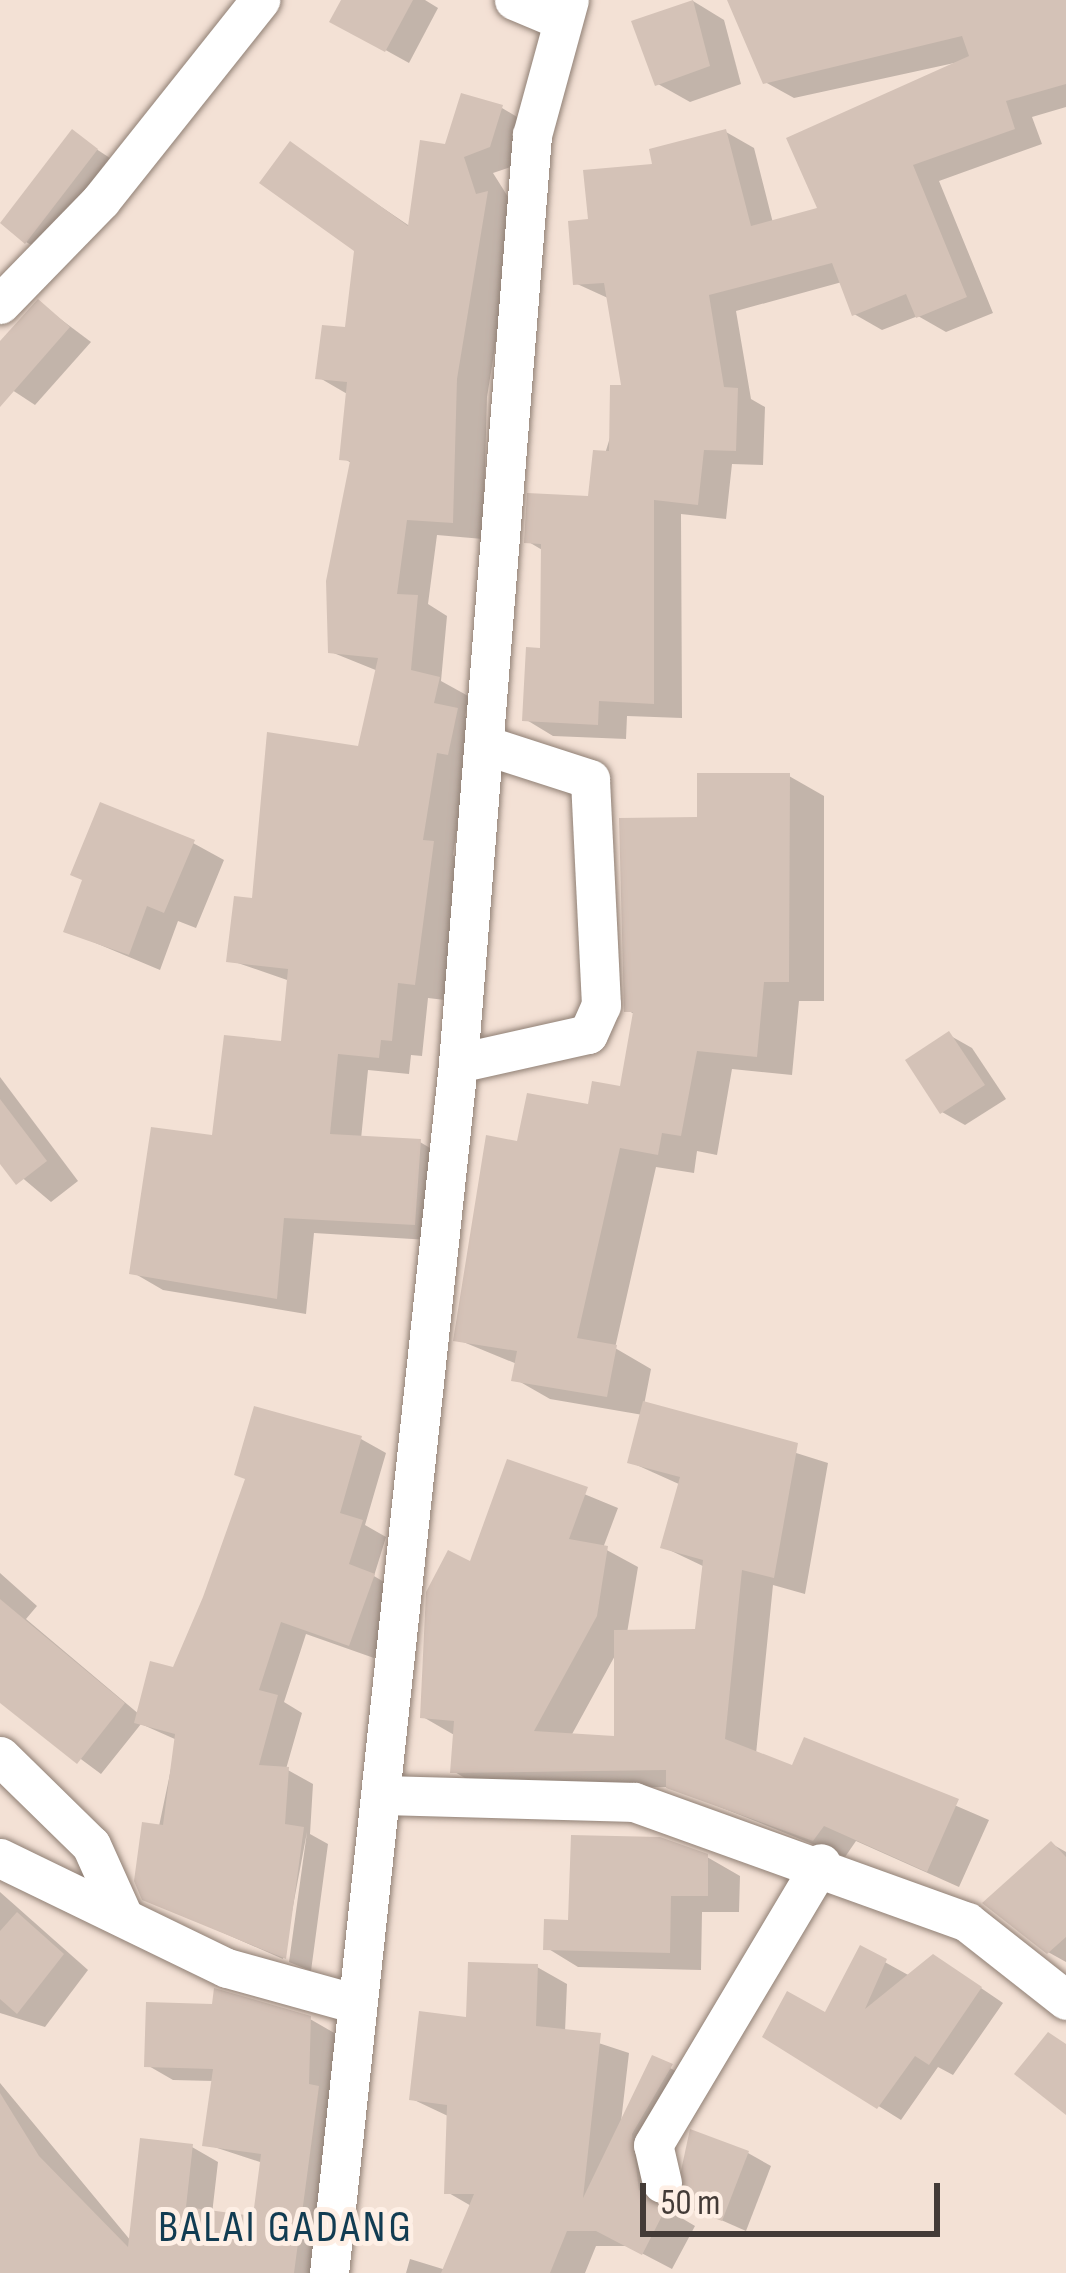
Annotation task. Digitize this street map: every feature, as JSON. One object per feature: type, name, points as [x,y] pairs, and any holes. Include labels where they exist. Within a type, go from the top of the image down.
[{"type":"street","points":[[0,304],[101,200],[260,0]]},
{"type":"street","points":[[329,2273],[385,1795],[458,1063],[488,746],[532,134],[564,9],[514,0]]},
{"type":"street","points":[[458,1063],[588,1034],[601,1006],[590,779],[488,746]]},
{"type":"street","points":[[0,1756],[91,1845],[122,1914]]},
{"type":"street","points":[[385,1795],[634,1802],[821,1863],[967,1922],[1064,1995]]},
{"type":"street","points":[[0,1858],[227,1968],[357,2004]]},
{"type":"street","points":[[662,2183],[653,2145],[821,1863]]},
{"type":"building","points":[[341,0],[413,0],[385,52],[329,22]]},
{"type":"building","points":[[693,0],[710,66],[655,86],[631,21]]},
{"type":"building","points":[[727,0],[1066,0],[1066,84],[1006,101],[1015,129],[913,165],[967,297],[916,318],[906,294],[852,316],[832,263],[709,295],[724,387],[738,388],[736,451],[704,450],[698,505],[654,500],[654,704],[599,701],[598,725],[522,721],[526,647],[540,648],[541,544],[524,543],[527,493],[588,496],[593,450],[609,451],[610,385],[621,385],[604,283],[573,285],[568,221],[588,219],[583,170],[652,164],[649,149],[726,129],[751,226],[817,208],[786,138],[969,56],[962,36],[763,84]]},
{"type":"building","points":[[461,93],[503,105],[490,147],[464,157],[476,194],[488,191],[457,379],[453,523],[407,520],[397,594],[418,595],[411,670],[440,677],[434,703],[458,708],[448,755],[437,753],[423,840],[434,841],[415,985],[398,983],[392,1041],[381,1040],[379,1058],[338,1054],[330,1134],[421,1139],[415,1225],[284,1218],[277,1299],[129,1274],[151,1127],[212,1135],[224,1035],[281,1041],[288,969],[226,962],[234,896],[252,898],[267,732],[358,746],[378,658],[328,653],[326,581],[350,461],[339,460],[347,382],[315,379],[322,325],[345,327],[354,251],[259,183],[290,141],[408,226],[420,140],[445,144]]},
{"type":"building","points":[[72,129],[98,149],[25,244],[0,223]]},
{"type":"building","points":[[38,299],[70,327],[0,407],[0,341]]},
{"type":"building","points":[[697,773],[790,773],[789,982],[764,982],[757,1057],[697,1051],[681,1136],[662,1133],[658,1155],[620,1148],[577,1338],[617,1345],[607,1397],[511,1381],[517,1351],[453,1341],[486,1135],[517,1141],[527,1093],[588,1104],[592,1081],[620,1086],[633,1012],[624,1012],[619,818],[697,817]]},
{"type":"building","points":[[100,802],[195,840],[164,913],[147,906],[129,955],[63,932],[82,880],[70,875]]},
{"type":"building","points":[[949,1031],[985,1085],[940,1114],[905,1060]]},
{"type":"building","points":[[0,1099],[47,1161],[16,1185],[0,1164]]},
{"type":"building","points":[[643,1401],[798,1443],[774,1578],[742,1570],[725,1739],[792,1765],[804,1737],[959,1799],[927,1872],[824,1826],[813,1841],[666,1788],[666,1770],[450,1773],[454,1721],[420,1718],[426,1592],[448,1550],[470,1561],[507,1459],[588,1487],[569,1539],[608,1546],[597,1616],[534,1731],[614,1736],[614,1630],[695,1629],[703,1560],[660,1548],[680,1477],[627,1463]]},
{"type":"building","points":[[254,1406],[362,1436],[340,1513],[363,1520],[349,1564],[375,1574],[349,1646],[281,1622],[259,1690],[278,1695],[259,1765],[289,1767],[285,1824],[304,1827],[286,1959],[142,1900],[134,1881],[142,1822],[163,1825],[175,1734],[134,1723],[150,1661],[173,1667],[203,1597],[245,1479],[234,1475]]},
{"type":"building","points":[[0,1599],[125,1703],[77,1764],[0,1703]]},
{"type":"building","points":[[571,1835],[660,1837],[708,1854],[708,1896],[671,1896],[670,1953],[543,1950],[544,1919],[568,1920]]},
{"type":"building","points":[[1051,1841],[1066,1857],[1066,1937],[1047,1954],[982,1903]]},
{"type":"building","points":[[17,1912],[64,1954],[17,2014],[0,1999],[0,1931]]},
{"type":"building","points":[[860,1945],[887,1959],[865,2009],[933,1954],[982,1987],[929,2065],[915,2056],[877,2109],[762,2037],[787,1991],[825,2012]]},
{"type":"building","points":[[468,1962],[538,1964],[536,2026],[601,2033],[583,2198],[652,2055],[673,2064],[632,2134],[639,2190],[667,2206],[642,2255],[596,2231],[567,2231],[550,2273],[441,2273],[474,2194],[444,2194],[447,2105],[409,2100],[419,2011],[466,2017]]},
{"type":"building","points":[[214,1988],[311,2016],[309,2084],[319,2086],[294,2273],[0,2273],[0,2093],[39,2156],[128,2247],[140,2138],[193,2144],[186,2207],[253,2216],[261,2154],[202,2146],[213,2069],[144,2067],[146,2002],[212,2004]]},
{"type":"building","points":[[1048,2032],[1066,2044],[1066,2115],[1014,2074]]},
{"type":"building","points":[[690,2129],[749,2151],[722,2221],[674,2203]]},
{"type":"district","name":"BALAI GADANG","points":[[286,2228]]}]
